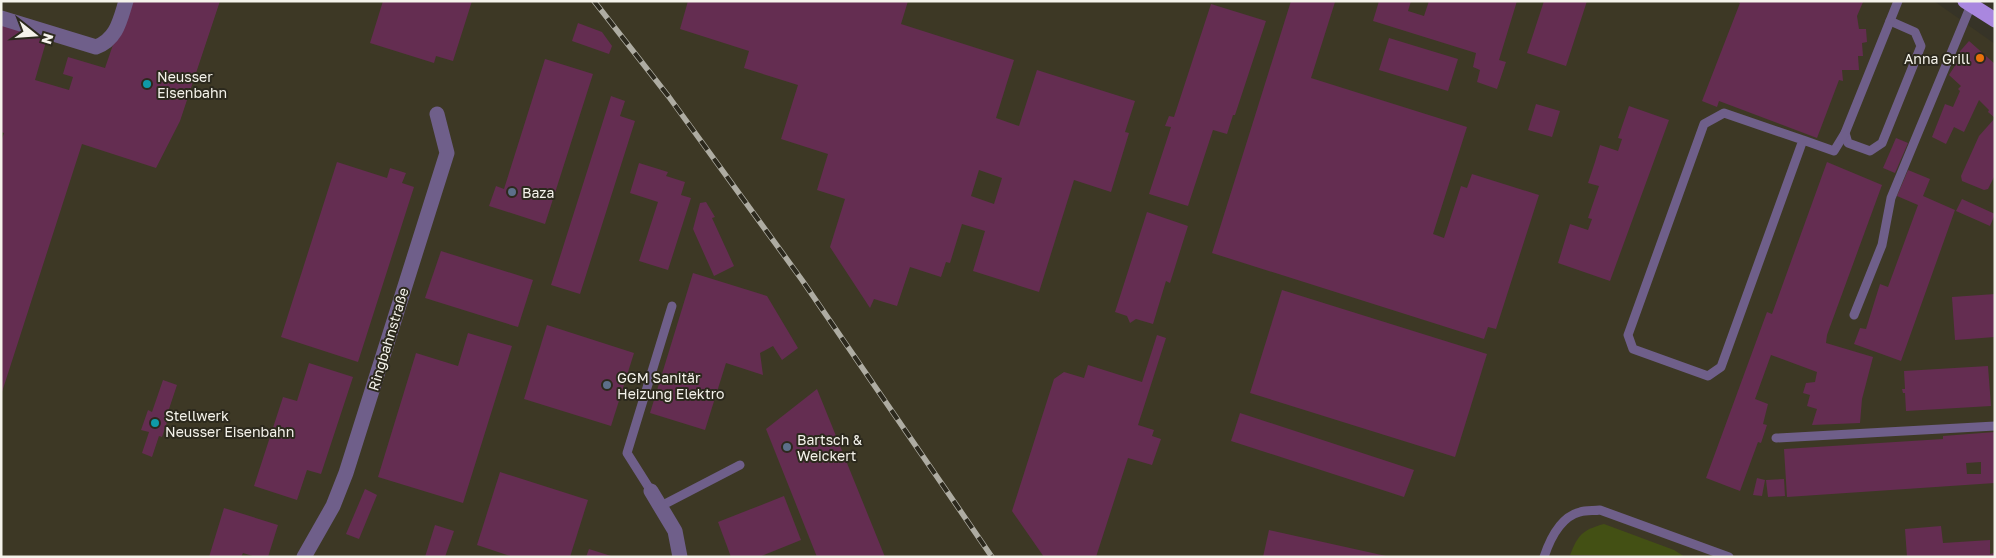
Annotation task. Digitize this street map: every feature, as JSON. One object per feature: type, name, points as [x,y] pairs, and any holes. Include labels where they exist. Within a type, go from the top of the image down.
[{"type":"main road","points":[[1968,3],[1995,20]]},
{"type":"street","points":[[1,18],[96,46],[105,44],[118,28],[126,1]]},
{"type":"street","name":"Ringbahnstraße","points":[[304,557],[333,506],[346,474],[447,153],[437,114]]},
{"type":"street","points":[[651,491],[675,531],[680,557]]},
{"type":"lane","points":[[1803,140],[1720,367],[1708,376],[1633,349],[1628,335],[1704,124],[1724,113],[1803,140],[1834,151],[1844,133],[1898,1]]},
{"type":"lane","points":[[1854,315],[1882,245],[1891,198],[1968,3]]},
{"type":"lane","points":[[1844,133],[1848,143],[1870,151],[1882,143],[1920,46],[1915,32],[1890,21]]},
{"type":"lane","points":[[651,491],[627,453],[672,306]]},
{"type":"lane","points":[[1776,438],[1995,426]]},
{"type":"lane","points":[[661,506],[740,465]]},
{"type":"lane","points":[[1544,557],[1550,537],[1566,520],[1579,512],[1600,510],[1728,557]]},
{"type":"shaded area","points":[[1,1],[1934,1],[1995,44],[1995,557],[1,557]]},
{"type":"green space","points":[[1604,524],[1674,550],[1685,557],[1570,555],[1582,534]]},
{"type":"building","points":[[128,1],[220,1],[180,121],[156,168],[82,144],[1,395],[1,142],[4,133],[1,132],[1,20],[48,35],[35,80],[69,90],[73,77],[63,74],[68,57],[105,68]]},
{"type":"building","points":[[383,1],[472,1],[453,61],[436,56],[434,63],[370,43]]},
{"type":"building","points":[[688,1],[908,1],[901,24],[1014,60],[996,118],[1019,126],[1037,70],[1135,101],[1125,132],[1129,133],[1111,192],[1074,180],[1039,292],[973,271],[985,231],[962,224],[950,263],[946,262],[941,277],[910,267],[897,306],[874,299],[870,308],[830,247],[845,199],[817,190],[828,154],[781,139],[798,85],[744,68],[749,51],[680,29]],"holes":[[[979,170],[1002,178],[994,204],[971,196]]]},
{"type":"building","points":[[1291,1],[1335,2],[1311,78],[1467,127],[1433,234],[1444,238],[1461,186],[1467,188],[1472,174],[1539,195],[1496,329],[1488,327],[1484,339],[1212,253]]},
{"type":"building","points":[[1379,1],[1411,1],[1408,11],[1424,16],[1429,1],[1517,1],[1499,60],[1506,62],[1497,89],[1477,82],[1480,70],[1473,67],[1476,53],[1373,21]]},
{"type":"building","points":[[1544,1],[1587,1],[1566,66],[1527,53]]},
{"type":"building","points":[[1736,1],[1863,2],[1857,16],[1859,29],[1866,29],[1867,42],[1862,43],[1863,56],[1858,56],[1859,70],[1842,70],[1843,81],[1839,80],[1817,138],[1719,101],[1717,107],[1702,101],[1740,3]]},
{"type":"building","points":[[1211,4],[1266,21],[1227,134],[1213,130],[1188,206],[1149,194],[1171,127],[1165,126],[1169,116],[1174,117]]},
{"type":"building","points":[[578,23],[602,32],[612,46],[609,54],[572,41]]},
{"type":"building","points":[[1389,38],[1458,59],[1448,91],[1379,70]]},
{"type":"building","points":[[1969,41],[1995,64],[1995,118],[1979,100],[1964,132],[1954,127],[1946,144],[1932,137],[1945,104],[1953,107],[1960,91],[1958,89],[1961,86],[1949,75],[1958,61],[1955,57]]},
{"type":"building","points":[[545,59],[593,74],[545,224],[489,206],[496,186],[504,189]]},
{"type":"building","points":[[611,96],[625,101],[620,116],[635,121],[580,294],[551,285]]},
{"type":"building","points":[[1536,104],[1560,111],[1552,137],[1528,130]]},
{"type":"building","points":[[1629,106],[1669,120],[1610,281],[1558,263],[1570,224],[1588,230],[1592,219],[1588,218],[1599,186],[1588,183],[1600,145],[1618,151],[1622,139],[1618,138]]},
{"type":"building","points":[[1995,118],[1995,175],[1988,189],[1984,190],[1962,181],[1961,176],[1979,136]]},
{"type":"building","points":[[1896,138],[1908,143],[1895,173],[1883,168]]},
{"type":"building","points":[[337,162],[387,178],[390,168],[406,173],[402,183],[414,187],[358,362],[281,337]]},
{"type":"building","points":[[1827,162],[1882,185],[1827,335],[1826,343],[1873,357],[1862,399],[1860,423],[1812,425],[1817,409],[1807,406],[1810,395],[1803,393],[1806,383],[1815,382],[1817,372],[1771,355],[1755,399],[1768,404],[1763,424],[1767,425],[1761,443],[1758,442],[1740,491],[1706,478],[1767,312],[1772,314]]},
{"type":"building","points":[[639,163],[668,172],[666,176],[685,182],[681,195],[691,198],[668,270],[639,261],[658,202],[630,193]]},
{"type":"building","points":[[1908,170],[1930,179],[1923,196],[1955,210],[1901,361],[1854,344],[1860,328],[1866,329],[1880,284],[1888,287],[1918,205],[1897,196]]},
{"type":"building","points":[[1962,199],[1995,214],[1990,226],[1956,211]]},
{"type":"building","points":[[706,202],[715,217],[712,218],[734,266],[714,276],[693,229],[700,203]]},
{"type":"building","points":[[1147,212],[1188,226],[1170,283],[1166,281],[1153,324],[1136,319],[1130,323],[1127,316],[1115,312]]},
{"type":"building","points":[[441,251],[533,280],[518,327],[425,298]]},
{"type":"building","points":[[693,273],[767,296],[798,348],[782,360],[773,346],[760,353],[763,375],[726,363],[705,430],[650,413]]},
{"type":"building","points":[[1282,290],[1487,354],[1455,457],[1250,393]]},
{"type":"building","points":[[1995,294],[1995,337],[1955,340],[1952,297]]},
{"type":"building","points":[[547,325],[634,353],[611,426],[524,399]]},
{"type":"building","points":[[468,333],[512,346],[463,503],[378,477],[416,353],[458,366]]},
{"type":"building","points":[[1157,335],[1166,338],[1138,425],[1154,430],[1152,436],[1161,439],[1152,465],[1128,458],[1096,557],[1044,557],[1012,511],[1054,379],[1064,372],[1084,378],[1088,365],[1142,382]]},
{"type":"building","points":[[309,363],[353,377],[321,474],[307,470],[297,500],[254,486],[283,397],[297,401]]},
{"type":"building","points":[[1988,366],[1991,406],[1906,411],[1905,393],[1903,393],[1902,389],[1905,389],[1904,371]]},
{"type":"building","name":"Stellwerk Neusser Eisenbahn","points":[[163,380],[177,385],[162,437],[159,436],[152,457],[142,453],[149,432],[141,430],[148,410],[152,412]]},
{"type":"building","points":[[817,389],[885,557],[817,557],[766,429]]},
{"type":"building","points":[[1240,413],[1414,470],[1404,497],[1231,441]]},
{"type":"building","points":[[1995,432],[1995,483],[1787,497],[1784,449],[1943,439],[1943,436]],"holes":[[[1981,462],[1981,474],[1967,474],[1966,463]]]},
{"type":"building","points":[[500,472],[588,500],[570,557],[513,557],[477,545]]},
{"type":"building","points":[[1757,478],[1765,480],[1762,496],[1753,495]]},
{"type":"building","points":[[1784,479],[1785,496],[1768,497],[1766,480]]},
{"type":"building","points":[[365,489],[377,495],[359,539],[346,534]]},
{"type":"building","points":[[784,496],[801,540],[759,557],[731,557],[718,522]]},
{"type":"building","points":[[224,508],[278,525],[268,557],[256,557],[243,553],[241,557],[209,557]]},
{"type":"building","points":[[435,525],[454,531],[445,557],[425,557]]},
{"type":"building","points":[[1941,526],[1943,543],[1990,540],[1990,554],[1995,553],[1995,557],[1907,557],[1905,529]]},
{"type":"building","points":[[1269,530],[1386,556],[1386,557],[1263,557]]},
{"type":"building","points":[[589,549],[611,556],[611,557],[586,557]]},
{"type":"railway","points":[[594,1],[669,97],[802,280],[992,557]]},
{"type":"place","name":"Anna Grill","points":[[1980,58]]},
{"type":"place","name":"Neusser Eisenbahn","points":[[147,84]]},
{"type":"place","name":"Baza","points":[[512,192]]},
{"type":"place","name":"GGM Sanitär Heizung Elektro","points":[[607,385]]},
{"type":"place","name":"Stellwerk Neusser Eisenbahn","points":[[155,423]]},
{"type":"place","name":"Bartsch & Weickert","points":[[787,447]]}]
